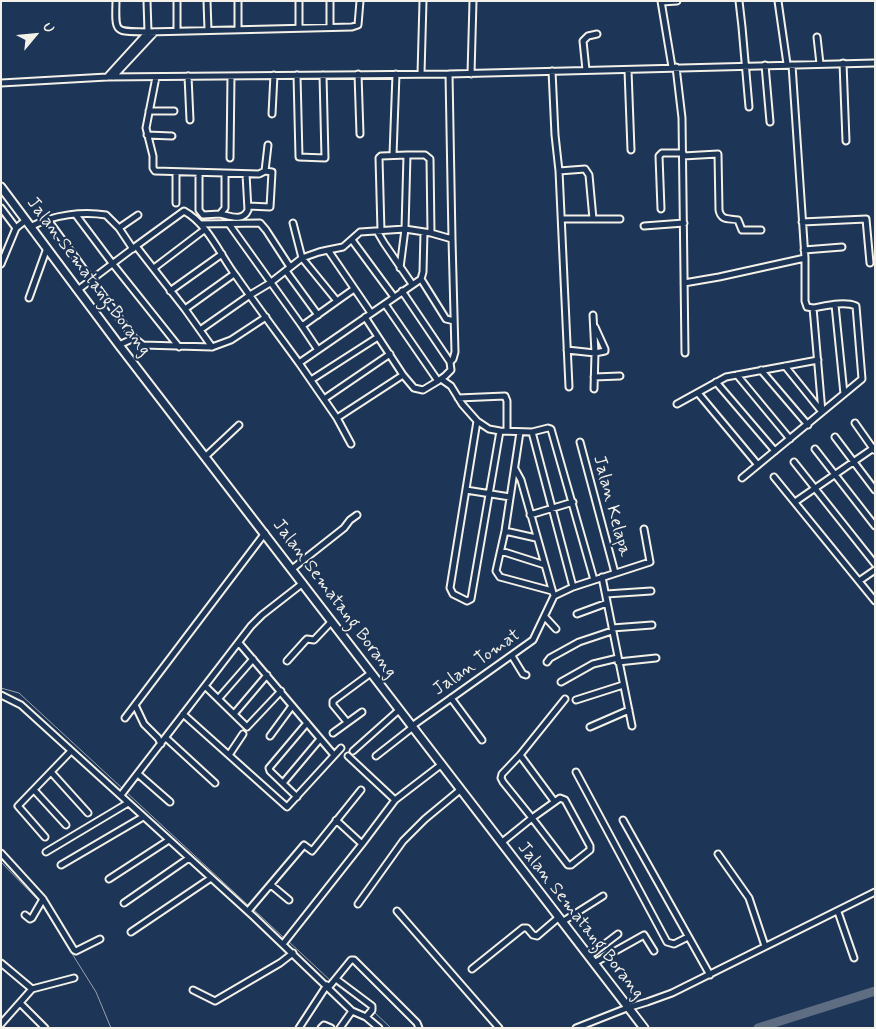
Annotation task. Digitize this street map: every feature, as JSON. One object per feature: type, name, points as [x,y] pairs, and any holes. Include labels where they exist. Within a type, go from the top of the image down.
[{"type":"street","points":[[116,1],[116,23],[118,28],[123,31],[148,32],[352,27],[358,25],[360,1]]},
{"type":"street","points":[[110,77],[148,32],[147,1]]},
{"type":"street","points":[[177,1],[178,31]]},
{"type":"street","points":[[207,1],[208,30]]},
{"type":"street","points":[[238,1],[238,30]]},
{"type":"street","points":[[299,1],[299,28]]},
{"type":"street","points":[[330,1],[330,27]]},
{"type":"street","points":[[421,74],[423,1]]},
{"type":"street","points":[[471,74],[474,1]]},
{"type":"street","points":[[677,1],[662,2],[682,118],[685,353]]},
{"type":"street","points":[[738,1],[749,107]]},
{"type":"street","points":[[742,478],[808,425],[862,378],[857,308],[854,305],[835,305],[812,308],[807,307],[805,301],[805,258],[790,64],[778,1]]},
{"type":"street","points":[[110,77],[155,32]]},
{"type":"street","points":[[586,70],[584,41],[588,36],[597,34]]},
{"type":"street","points":[[817,38],[820,64]]},
{"type":"street","points":[[1,83],[110,77],[471,74],[875,63]]},
{"type":"street","points":[[843,64],[846,140]]},
{"type":"street","points":[[765,65],[770,122]]},
{"type":"street","points":[[628,70],[631,150]]},
{"type":"street","points":[[552,71],[555,135],[560,171],[569,387]]},
{"type":"street","points":[[298,75],[299,157],[325,158],[323,74]]},
{"type":"street","points":[[358,74],[360,134]]},
{"type":"street","points":[[393,155],[396,74]]},
{"type":"street","points":[[449,74],[455,352],[450,362]]},
{"type":"street","points":[[272,114],[274,75]]},
{"type":"street","points":[[188,76],[190,120]]},
{"type":"street","points":[[230,158],[231,76]]},
{"type":"street","points":[[156,77],[146,128],[155,171],[225,174],[272,172],[270,207],[248,206]]},
{"type":"street","points":[[149,111],[174,111]]},
{"type":"street","points":[[147,135],[172,136]]},
{"type":"street","points":[[265,171],[268,145]]},
{"type":"street","points":[[661,210],[659,156],[662,153],[718,154],[719,210],[721,217],[723,219],[738,220],[742,230],[761,230]]},
{"type":"street","points":[[400,268],[405,230],[407,155]]},
{"type":"street","points":[[412,284],[384,243],[379,231],[378,160],[381,156],[425,155],[430,159],[431,233]]},
{"type":"street","points":[[560,171],[587,170],[590,175],[593,219]]},
{"type":"street","points":[[176,172],[176,203]]},
{"type":"street","points":[[199,173],[198,192],[201,213],[209,216],[220,214],[243,217],[247,214],[248,206],[246,174]]},
{"type":"street","points":[[220,214],[225,208],[225,174]]},
{"type":"street","name":"Jalan Sematang Borang","points":[[1,187],[81,288],[265,533],[296,565],[303,582],[371,673],[627,1008],[642,1025]]},
{"type":"street","points":[[1,208],[16,228]]},
{"type":"street","points":[[81,288],[184,211],[191,214],[222,254],[234,274],[311,380],[337,418],[351,444]]},
{"type":"street","points":[[76,215],[112,264],[179,347]]},
{"type":"street","points":[[33,226],[45,221],[76,215],[106,215],[154,268],[212,347]]},
{"type":"street","points":[[119,228],[138,215]]},
{"type":"street","points":[[562,219],[620,219]]},
{"type":"street","points":[[802,222],[866,219],[870,263]]},
{"type":"street","points":[[1,262],[16,228],[26,220]]},
{"type":"street","points":[[45,221],[133,338],[141,345],[212,347],[231,340],[266,317]]},
{"type":"street","points":[[293,223],[302,258],[337,301]]},
{"type":"street","points":[[644,226],[684,223]]},
{"type":"street","points":[[200,224],[260,224],[266,230],[288,269],[318,315]]},
{"type":"street","points":[[228,224],[318,350]]},
{"type":"street","points":[[154,268],[204,230]]},
{"type":"street","points":[[200,330],[270,283],[302,258],[343,247],[360,232],[405,230],[431,233],[452,239]]},
{"type":"street","points":[[299,363],[421,279],[423,272],[424,232]]},
{"type":"street","points":[[352,240],[394,298]]},
{"type":"street","points":[[29,298],[47,247]]},
{"type":"street","points":[[804,250],[842,247]]},
{"type":"street","points":[[328,250],[371,313]]},
{"type":"street","points":[[170,291],[222,254]]},
{"type":"street","points":[[684,283],[805,258]]},
{"type":"street","points":[[185,309],[234,274]]},
{"type":"street","points":[[421,279],[444,315],[449,321],[454,321]]},
{"type":"street","points":[[302,326],[354,289]]},
{"type":"street","points":[[365,317],[403,374],[417,390],[423,390],[439,380],[451,370],[450,362],[402,291]]},
{"type":"street","points":[[385,304],[439,380],[451,386],[476,421],[489,429],[500,431],[532,432],[548,428],[552,431],[594,580]]},
{"type":"street","points":[[835,305],[844,394]]},
{"type":"street","points":[[812,308],[822,412]]},
{"type":"street","points":[[592,314],[595,353],[594,389]]},
{"type":"street","points":[[567,350],[604,352],[605,349],[594,325]]},
{"type":"street","points":[[311,380],[378,336]]},
{"type":"street","points":[[122,344],[133,338]]},
{"type":"street","points":[[324,399],[390,354]]},
{"type":"street","points":[[677,404],[726,376],[818,360]]},
{"type":"street","points":[[785,366],[822,412]]},
{"type":"street","points":[[761,370],[808,425]]},
{"type":"street","points":[[337,418],[403,374]]},
{"type":"street","points":[[737,374],[790,439]]},
{"type":"street","points":[[594,377],[620,376]]},
{"type":"street","points":[[716,382],[775,451]]},
{"type":"street","points":[[698,392],[758,465]]},
{"type":"street","points":[[458,398],[505,396],[507,402],[507,431]]},
{"type":"street","points":[[476,421],[450,588],[454,594],[467,601],[471,599],[500,431]]},
{"type":"street","points":[[795,502],[874,449],[855,423]]},
{"type":"street","points":[[206,456],[239,425]]},
{"type":"street","points":[[520,432],[505,531],[496,571],[500,577],[553,594],[649,562],[644,529]]},
{"type":"street","points":[[532,432],[573,587]]},
{"type":"street","points":[[835,437],[875,490]]},
{"type":"street","name":"Jalan Kelapa","points":[[580,444],[615,573]]},
{"type":"street","points":[[816,449],[875,526]]},
{"type":"street","points":[[794,462],[875,564]]},
{"type":"street","points":[[515,470],[519,475],[553,594]]},
{"type":"street","points":[[774,477],[875,601]]},
{"type":"street","points":[[466,490],[510,497]]},
{"type":"street","points":[[530,515],[573,502]]},
{"type":"street","points":[[296,565],[344,528],[357,515]]},
{"type":"street","points":[[505,531],[536,538]]},
{"type":"street","points":[[125,718],[265,533]]},
{"type":"street","points":[[501,551],[544,565]]},
{"type":"street","points":[[859,581],[875,570]]},
{"type":"street","points":[[602,577],[632,726]]},
{"type":"street","points":[[123,792],[262,615],[303,582]]},
{"type":"street","points":[[606,594],[651,591]]},
{"type":"street","name":"Jalan Tomat","points":[[376,756],[451,698],[534,640],[553,594]]},
{"type":"street","points":[[577,614],[607,603]]},
{"type":"street","points":[[545,616],[556,629]]},
{"type":"street","points":[[287,661],[307,639],[314,640],[332,621]]},
{"type":"street","points":[[547,662],[550,658],[579,642],[612,630],[652,625]]},
{"type":"street","points":[[239,643],[334,755]]},
{"type":"street","points":[[512,656],[523,674],[526,675]]},
{"type":"street","points":[[561,682],[593,664],[618,660],[656,658]]},
{"type":"street","points":[[219,698],[253,659]]},
{"type":"street","points":[[347,722],[333,701],[371,673]]},
{"type":"street","points":[[234,714],[267,675]]},
{"type":"street","points":[[576,700],[623,685]]},
{"type":"street","points":[[205,686],[249,727],[281,691]]},
{"type":"street","points":[[1,695],[21,705],[72,751],[123,792],[128,803],[211,878],[286,941],[293,953],[332,983],[371,1006],[369,1014]]},
{"type":"street","points":[[451,698],[482,740]]},
{"type":"street","points":[[501,843],[532,818],[560,798],[565,800],[590,846],[590,850],[572,865],[568,865],[532,818],[501,778],[502,774],[520,755],[565,699]]},
{"type":"street","points":[[135,705],[144,724],[158,738],[161,744]]},
{"type":"street","points":[[270,736],[292,706]]},
{"type":"street","points":[[394,800],[350,753],[399,710]]},
{"type":"street","points":[[590,727],[629,710]]},
{"type":"street","points":[[333,733],[362,712]]},
{"type":"street","points":[[183,714],[287,808],[341,748]]},
{"type":"street","points":[[297,797],[282,784],[269,768],[307,723]]},
{"type":"street","points":[[229,755],[244,734]]},
{"type":"street","points":[[166,738],[216,783]]},
{"type":"street","points":[[282,784],[320,739]]},
{"type":"street","points":[[45,837],[18,806],[72,751]]},
{"type":"street","points":[[520,755],[554,802]]},
{"type":"street","points":[[286,941],[394,800],[442,764]]},
{"type":"street","points":[[51,772],[88,813]]},
{"type":"street","points":[[576,772],[667,942],[674,944],[688,937]]},
{"type":"street","points":[[138,774],[170,802]]},
{"type":"street","points":[[34,790],[66,825]]},
{"type":"street","points":[[249,910],[304,845],[312,852],[361,790]]},
{"type":"street","points":[[358,904],[403,841],[425,819],[460,790]]},
{"type":"street","points":[[46,852],[128,803]]},
{"type":"street","points":[[61,865],[143,817]]},
{"type":"street","points":[[336,820],[362,844]]},
{"type":"street","points":[[623,820],[710,975]]},
{"type":"street","points":[[108,879],[169,840]]},
{"type":"street","points":[[1,853],[41,902],[75,951],[100,939]]},
{"type":"street","points":[[718,854],[751,901],[765,946]]},
{"type":"street","points":[[124,903],[189,858]]},
{"type":"street","points":[[131,932],[211,878]]},
{"type":"street","points":[[271,885],[289,900]]},
{"type":"street","points":[[576,1028],[672,993],[875,892]]},
{"type":"street","points":[[472,969],[523,928],[527,928],[533,935],[537,936],[560,920],[603,896]]},
{"type":"street","points":[[25,915],[30,919],[32,918],[41,902]]},
{"type":"street","points":[[397,911],[499,1028]]},
{"type":"street","points":[[838,912],[854,958]]},
{"type":"street","points":[[589,956],[618,934]]},
{"type":"street","points":[[594,963],[644,935],[654,951]]},
{"type":"street","points":[[193,990],[215,1001],[280,963],[293,953]]},
{"type":"street","points":[[299,1028],[351,960],[354,960],[418,1023],[419,1028]]},
{"type":"street","points":[[1,963],[32,989]]},
{"type":"street","points":[[1,1024],[32,989],[74,978]]},
{"type":"street","points":[[332,983],[352,1010],[369,1014],[378,1028]]},
{"type":"street","points":[[20,1003],[45,1028]]},
{"type":"street","points":[[340,1028],[352,1010]]},
{"type":"street","points":[[1,1011],[8,1017]]},
{"type":"street","points":[[321,1028],[324,1025],[331,1028]]},
{"type":"waterway","points":[[1,688],[19,693],[123,789]]},
{"type":"waterway","points":[[125,791],[249,906]]},
{"type":"waterway","points":[[1,862],[39,901]]},
{"type":"waterway","points":[[41,904],[96,992],[111,1028]]},
{"type":"waterway","points":[[252,908],[284,938]]},
{"type":"waterway","points":[[287,940],[332,982]]},
{"type":"waterway","points":[[335,984],[371,1010]]},
{"type":"waterway","points":[[758,1028],[875,991]]},
{"type":"waterway","points":[[374,1012],[391,1028]]}]
